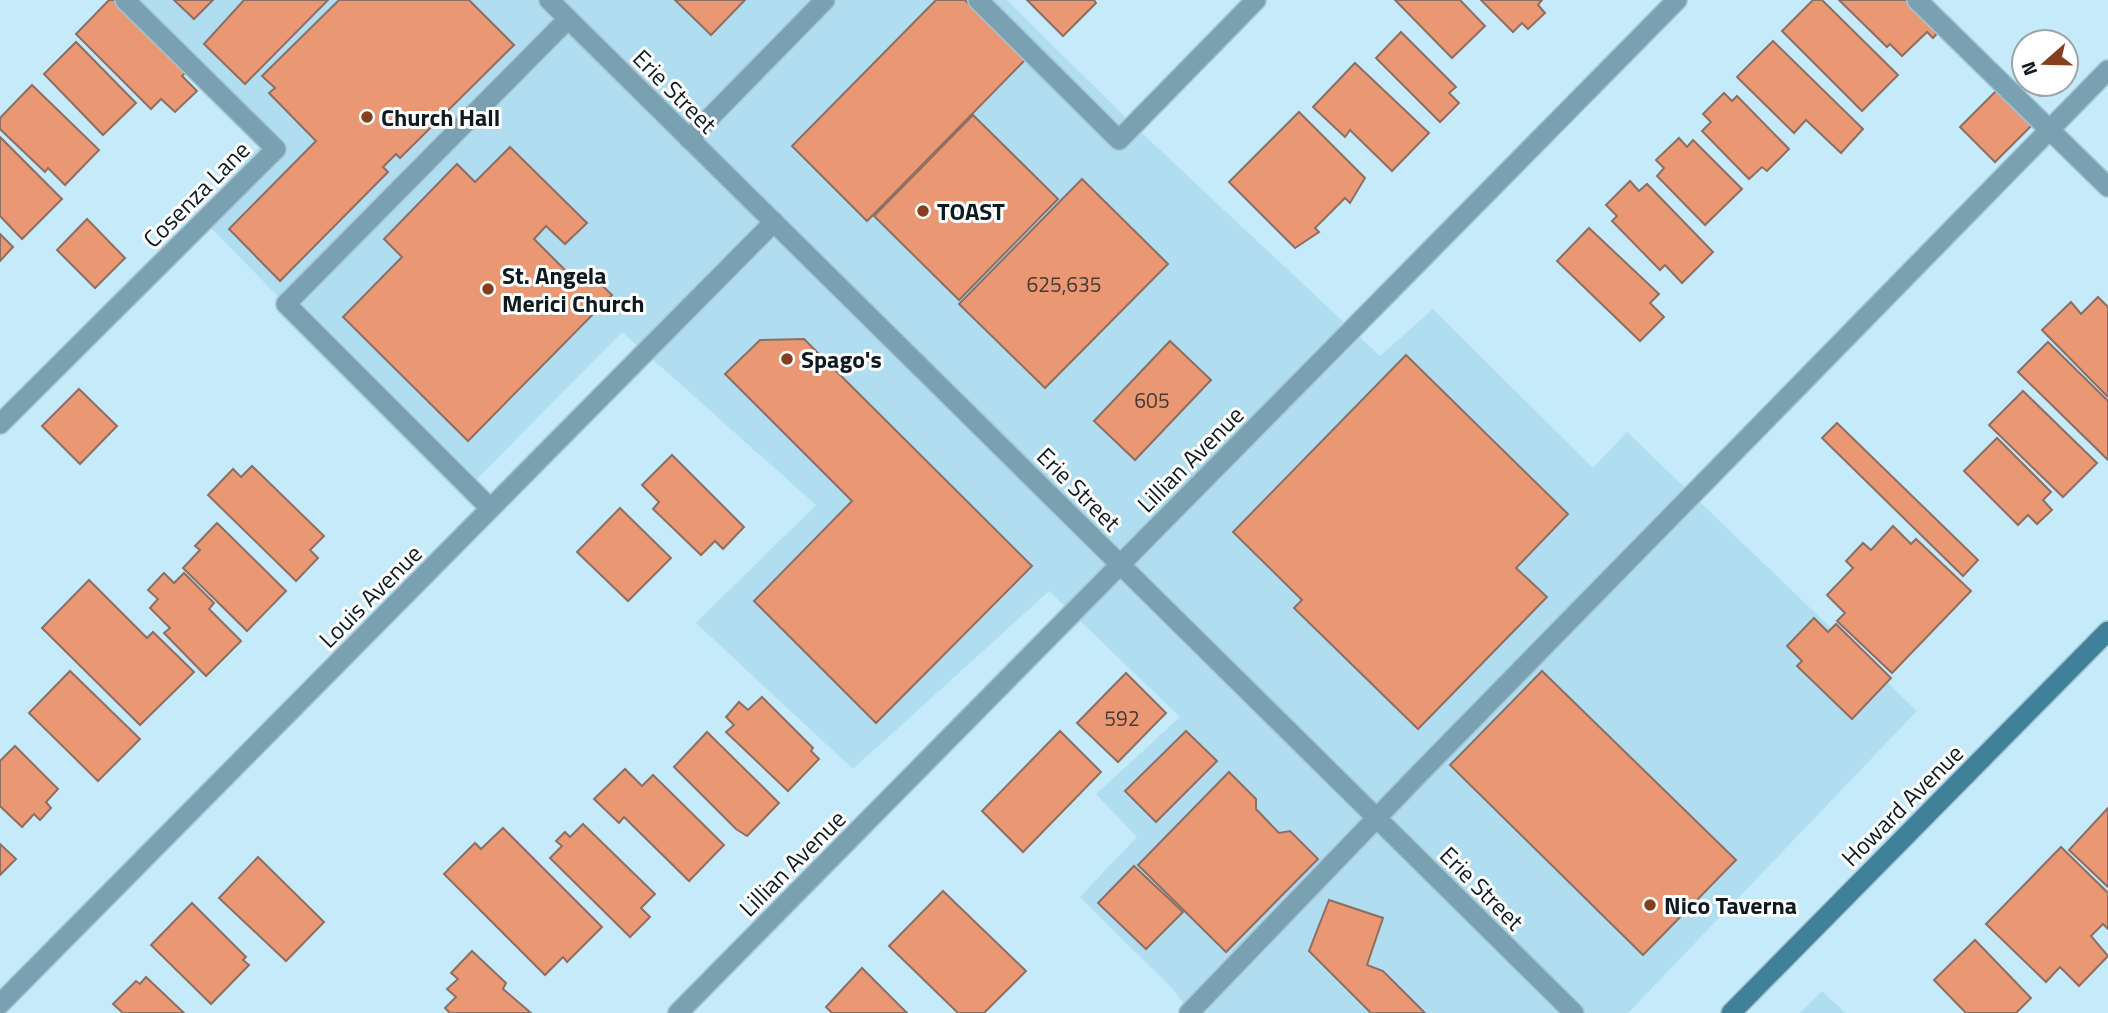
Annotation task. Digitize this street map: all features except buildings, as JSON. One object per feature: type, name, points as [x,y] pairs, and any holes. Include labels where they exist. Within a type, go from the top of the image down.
[{"type":"main road","name":"Howard Avenue","points":[[1731,1013],[2108,631]]},
{"type":"street","name":"Cosenza Lane","points":[[0,424],[276,149],[125,0]]},
{"type":"street","name":"Erie Street","points":[[549,0],[1574,1013]]},
{"type":"street","points":[[689,139],[825,0]]},
{"type":"street","points":[[978,0],[1119,140],[1256,0]]},
{"type":"street","name":"Lillian Avenue","points":[[678,1013],[1677,0]]},
{"type":"street","points":[[1917,0],[2108,187]]},
{"type":"street","points":[[490,508],[286,304],[568,19]]},
{"type":"street","points":[[1189,1013],[2108,69]]},
{"type":"street","name":"Louis Avenue","points":[[0,1004],[774,222]]},
{"type":"shaded area","points":[[136,0],[1007,0],[1129,121],[1380,356],[1433,309],[1593,468],[1627,432],[1917,711],[1628,1013],[1191,1013],[1172,988],[1080,897],[1137,837],[1096,794],[1180,717],[1049,591],[853,769],[696,623],[816,505],[622,332],[467,489],[216,233],[196,216],[272,133]]},
{"type":"shaded area","points":[[1822,991],[1845,1013],[1800,1013]]},
{"type":"place","name":"Church Hall","points":[[367,117]]},
{"type":"place","name":"TOAST","points":[[923,211]]},
{"type":"place","name":"St. Angela Merici Church","points":[[488,289]]},
{"type":"place","name":"Spago's","points":[[787,359]]},
{"type":"place","name":"Nico Taverna","points":[[1650,905]]}]
